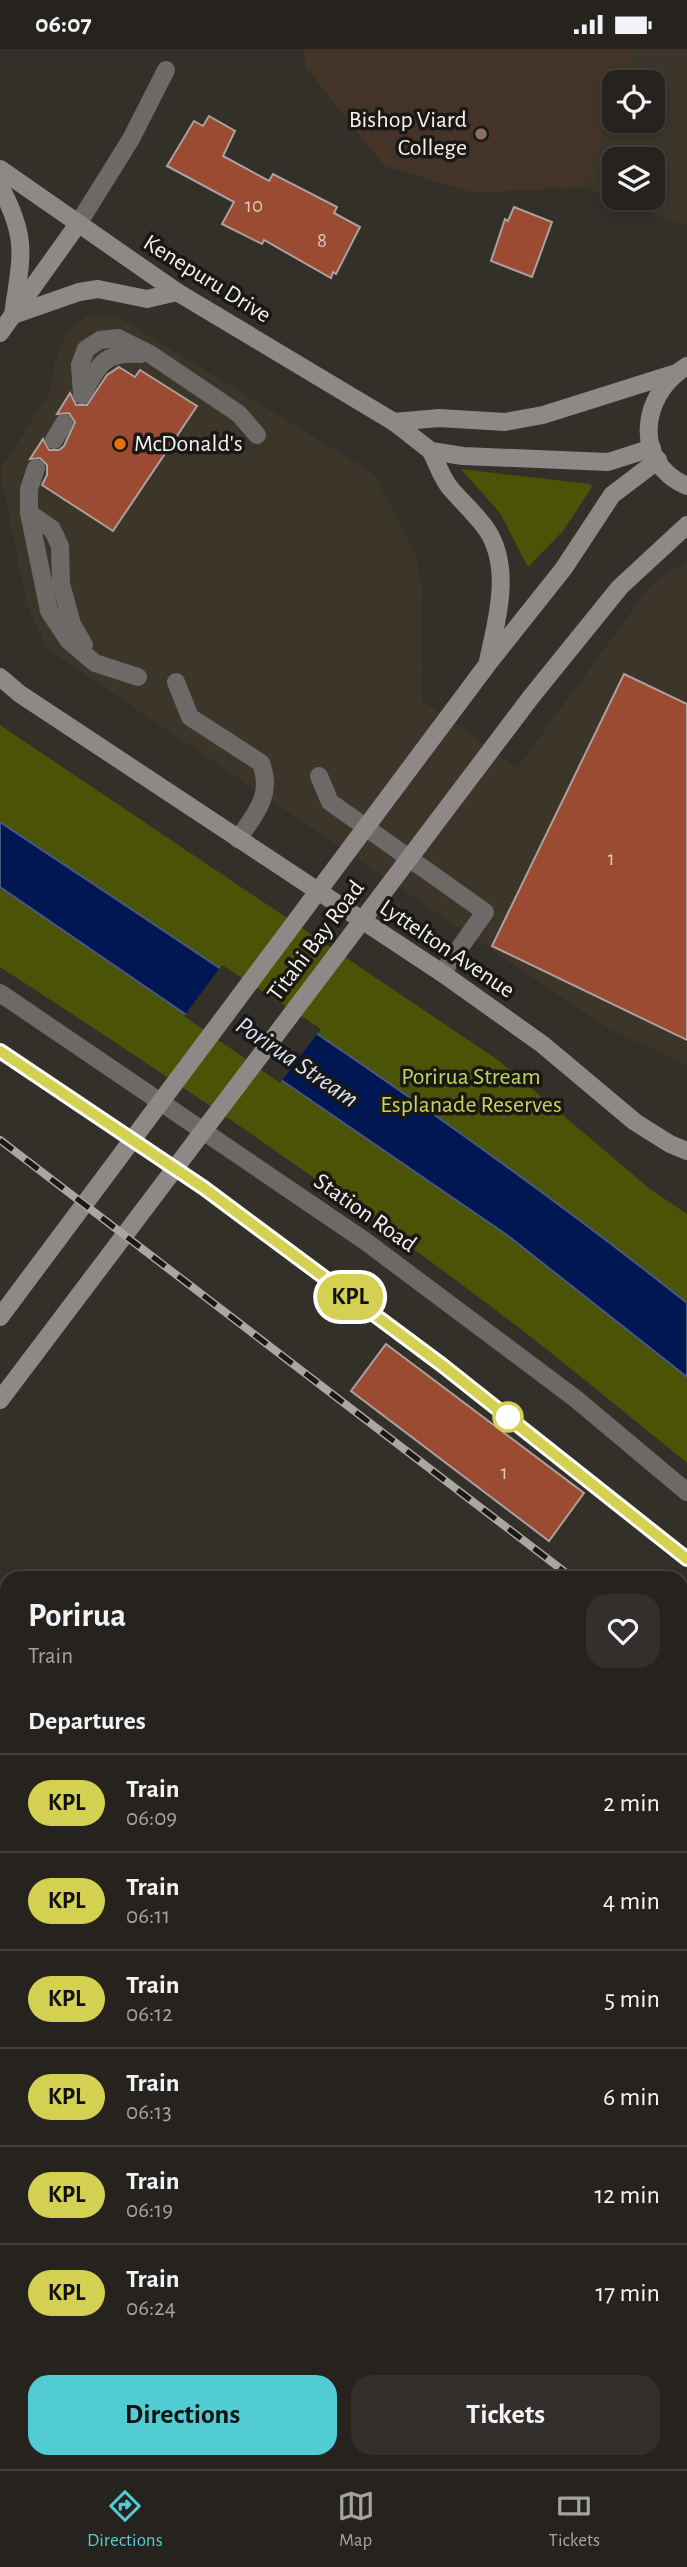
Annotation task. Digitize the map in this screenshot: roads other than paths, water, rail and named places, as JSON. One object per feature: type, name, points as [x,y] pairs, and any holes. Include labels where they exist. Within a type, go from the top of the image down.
[{"type":"main road","name":"Kenepuru Drive","points":[[0,169],[177,292],[394,422],[431,451],[463,456],[608,462],[655,454]]},
{"type":"main road","points":[[0,186],[16,216],[22,239],[13,315]]},
{"type":"main road","points":[[0,333],[78,223]]},
{"type":"main road","points":[[13,315],[79,292],[98,289],[147,299],[177,292]]},
{"type":"main road","points":[[394,422],[439,418],[505,422],[543,415],[680,370]]},
{"type":"main road","points":[[680,370],[659,389],[651,408],[648,428],[655,454],[668,474],[687,486]]},
{"type":"main road","points":[[431,451],[450,488],[471,508],[489,532],[499,558],[500,604],[487,665]]},
{"type":"main road","name":"Titahi Bay Road","points":[[0,1317],[487,665],[564,568],[612,495],[655,454]]},
{"type":"main road","name":"Titahi Bay Road","points":[[0,1399],[531,697],[620,587],[687,525]]},
{"type":"main road","name":"Lyttelton Avenue","points":[[0,677],[20,694],[442,973],[541,1044],[635,1122],[670,1144],[687,1151]]},
{"type":"lane","points":[[78,223],[131,139],[166,70]]},
{"type":"lane","points":[[82,395],[80,365],[86,349],[100,340],[118,338],[150,354],[239,414],[257,435]]},
{"type":"lane","points":[[54,440],[64,423]]},
{"type":"lane","points":[[36,468],[29,489],[29,513],[49,611],[69,641],[95,663],[138,677]]},
{"type":"lane","points":[[176,683],[190,717],[261,763],[267,788],[265,798],[238,839]]},
{"type":"lane","points":[[319,776],[330,803],[485,912],[442,973]]},
{"type":"lane","name":"Station Road","points":[[0,993],[365,1241],[576,1399],[687,1492]]},
{"type":"water","name":"Porirua Stream","points":[[0,822],[435,1115],[687,1303],[687,1377],[507,1235],[0,887]]},
{"type":"railway","points":[[0,1051],[204,1188],[442,1365],[687,1559]]},
{"type":"railway","points":[[0,1140],[564,1571]]},
{"type":"train","name":"KPL","points":[[0,1051],[204,1188],[442,1365],[687,1559]]},
{"type":"place","name":"Bishop Viard College","points":[[481,134]]},
{"type":"place","name":"McDonald's","points":[[120,444]]},
{"type":"park label","name":"Porirua Stream Esplanade Reserves","points":[[471,1091]]}]
